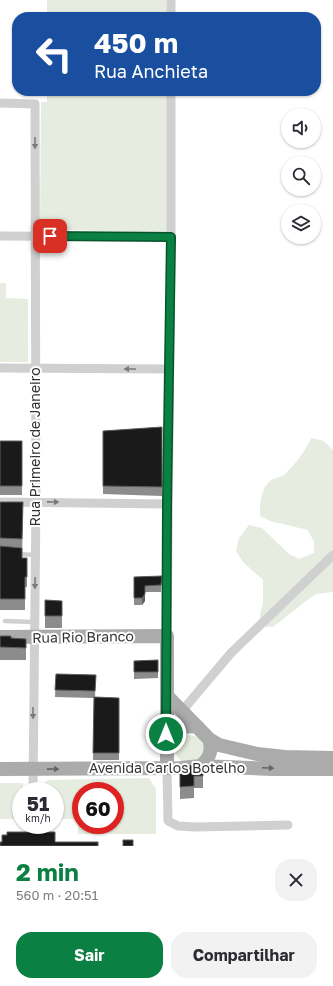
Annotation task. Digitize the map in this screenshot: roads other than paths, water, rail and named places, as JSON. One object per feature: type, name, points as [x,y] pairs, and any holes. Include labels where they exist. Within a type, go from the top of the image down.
[{"type":"main road","name":"Rua Rio Branco","points":[[0,637],[167,636]]},
{"type":"main road","points":[[167,636],[167,768]]},
{"type":"main road","name":"Avenida Carlos Botelho","points":[[167,696],[209,739],[219,744],[257,754],[285,757],[333,758]]},
{"type":"main road","points":[[181,768],[170,758],[166,746],[173,734],[179,728],[190,726],[198,727]]},
{"type":"main road","points":[[201,766],[208,759],[210,754],[211,744],[209,739]]},
{"type":"main road","name":"Avenida Carlos Botelho","points":[[0,769],[181,768],[201,766],[272,769],[333,768]]},
{"type":"street","points":[[171,0],[171,12]]},
{"type":"street","points":[[167,636],[171,96]]},
{"type":"street","name":"Rua Primeiro de Janeiro","points":[[0,103],[35,104],[36,502],[33,782]]},
{"type":"street","points":[[0,236],[171,237]]},
{"type":"street","points":[[0,368],[169,369]]},
{"type":"street","points":[[0,502],[167,504]]},
{"type":"street","points":[[182,711],[231,653],[333,555]]},
{"type":"street","points":[[167,768],[168,821],[178,826],[288,825]]},
{"type":"lane","points":[[14,554],[35,555]]},
{"type":"lane","points":[[5,621],[34,622]]}]
